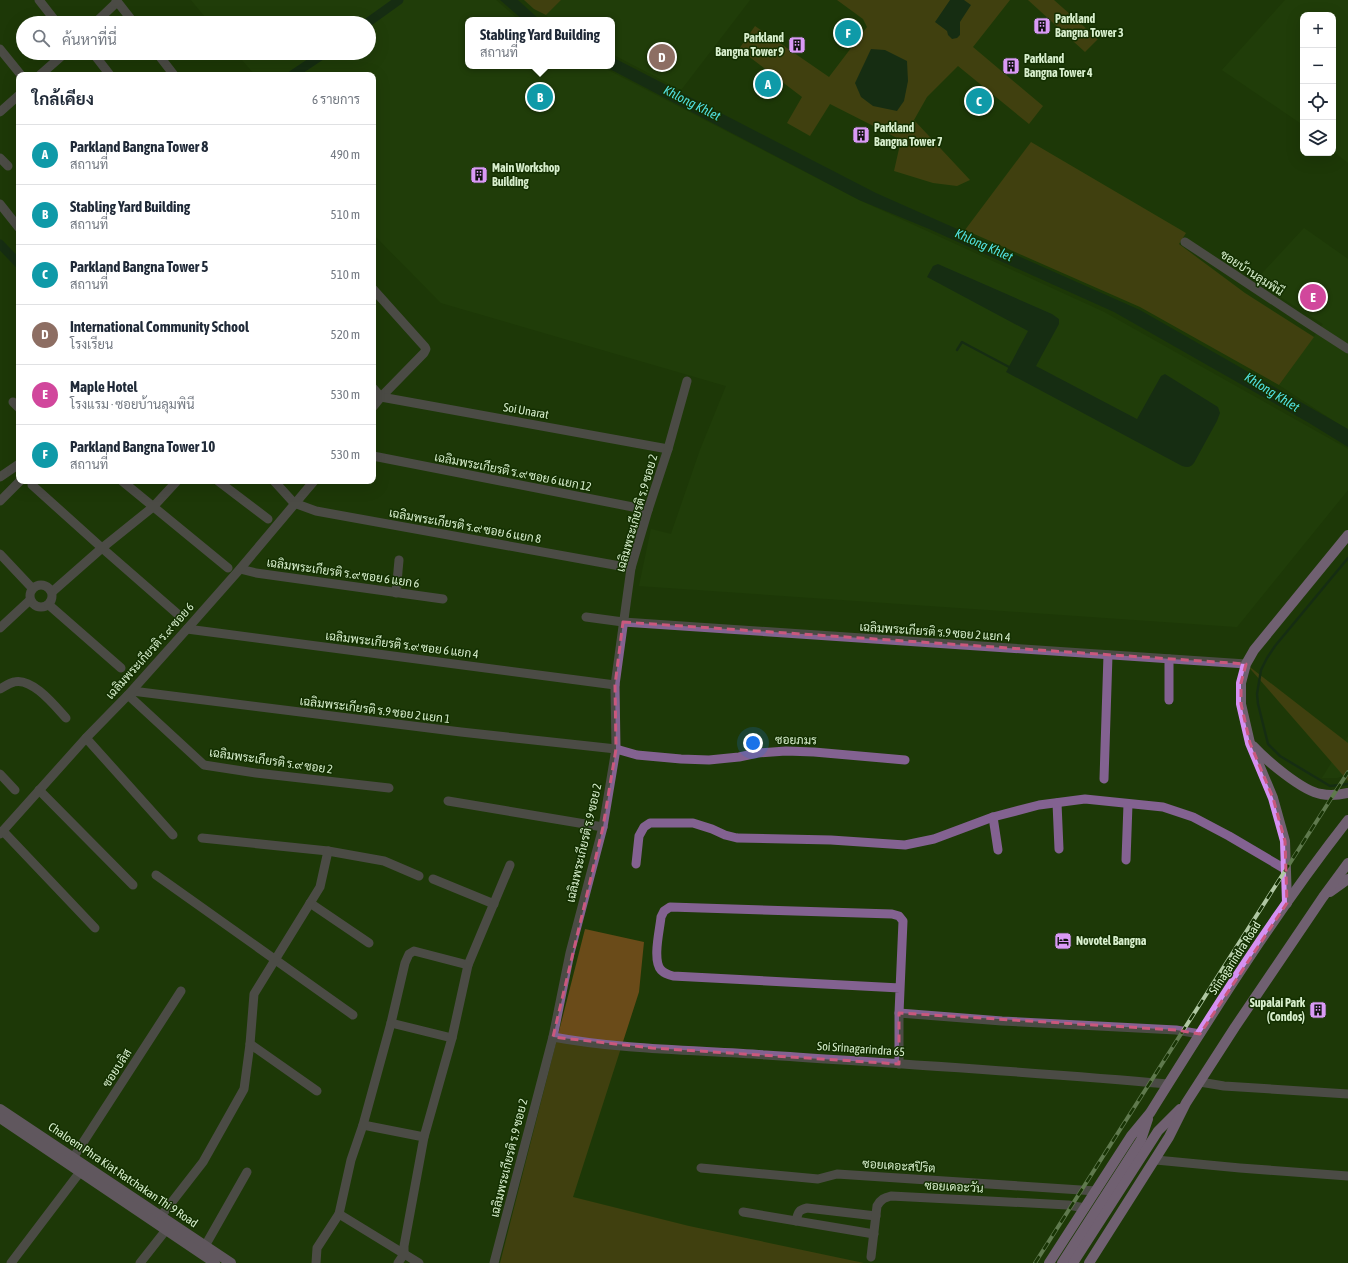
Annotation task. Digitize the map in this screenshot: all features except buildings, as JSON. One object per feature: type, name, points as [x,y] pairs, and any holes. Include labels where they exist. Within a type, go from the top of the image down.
[{"type":"main road","points":[[1286,903],[1285,841],[1272,798],[1250,743],[1241,704],[1240,683],[1246,664],[1264,636],[1348,535]]},
{"type":"main road","points":[[1250,743],[1271,764],[1299,784],[1319,794],[1338,796],[1348,793]]},
{"type":"main road","name":"Srinagarindra Road","points":[[1049,1263],[1131,1136],[1150,1113],[1286,903],[1348,820]]},
{"type":"main road","points":[[1089,1263],[1156,1160],[1186,1103],[1260,988],[1348,863]]},
{"type":"main road","points":[[1323,897],[1348,879]]},
{"type":"main road","points":[[1073,1263],[1158,1131],[1186,1103]]},
{"type":"main road","name":"Chaloem Phra Kiat Ratchakan Thi 9 Road","points":[[0,1109],[6,1119],[161,1216],[169,1226],[215,1263]]},
{"type":"main road","name":"Srinagarindra Road","points":[[1062,1263],[1141,1140],[1150,1113]]},
{"type":"main road","name":"Chaloem Phra Kiat Ratchakan Thi 9 Road","points":[[66,1156],[80,1172],[231,1263]]},
{"type":"street","points":[[38,0],[51,16]]},
{"type":"street","points":[[102,16],[116,1],[128,16]]},
{"type":"street","points":[[0,49],[18,72]]},
{"type":"street","points":[[43,72],[57,60]]},
{"type":"street","points":[[98,60],[108,72]]},
{"type":"street","points":[[162,60],[172,72]]},
{"type":"street","points":[[0,112],[16,102]]},
{"type":"street","points":[[0,158],[8,166]]},
{"type":"street","points":[[0,204],[16,224]]},
{"type":"street","name":"ซอยบ้านลุมพินี","points":[[1184,242],[1348,349]]},
{"type":"street","points":[[376,292],[425,347],[426,350],[376,403]]},
{"type":"street","name":"เฉลิมพระเกียรติ ร.9 ซอย 2","points":[[494,1263],[553,1037],[570,953],[603,827],[616,749],[615,685],[631,568],[668,448],[687,380]]},
{"type":"street","points":[[376,391],[381,397]]},
{"type":"street","name":"Soi Unarat","points":[[381,397],[668,448]]},
{"type":"street","name":"เฉลิมพระเกียรติ ร.๙ ซอย 6 แยก 12","points":[[376,457],[648,510]]},
{"type":"street","points":[[0,477],[16,466]]},
{"type":"street","points":[[0,501],[17,484]]},
{"type":"street","points":[[126,484],[228,568]]},
{"type":"street","points":[[52,592],[102,548],[153,507],[174,484]]},
{"type":"street","points":[[222,484],[268,519]]},
{"type":"street","points":[[277,484],[294,504]]},
{"type":"street","name":"เฉลิมพระเกียรติ ร.๙ ซอย 6","points":[[2,832],[86,738],[130,693],[187,630],[311,484]]},
{"type":"street","points":[[32,485],[180,617]]},
{"type":"street","name":"เฉลิมพระเกียรติ ร.๙ ซอย 6 แยก 8","points":[[294,504],[316,511],[631,568]]},
{"type":"street","points":[[0,554],[32,588]]},
{"type":"street","points":[[396,593],[399,560]]},
{"type":"street","name":"เฉลิมพระเกียรติ ร.๙ ซอย 6 แยก 6","points":[[240,569],[256,573],[443,599]]},
{"type":"street","points":[[37,585],[43,585],[49,588],[52,592],[52,599],[49,605],[38,608],[33,605],[29,594],[32,588],[37,585]]},
{"type":"street","points":[[0,628],[30,600]]},
{"type":"street","points":[[49,605],[121,668]]},
{"type":"street","name":"เฉลิมพระเกียรติ ร.9 ซอย 2 แยก 4","points":[[586,617],[623,622],[1246,664]]},
{"type":"street","name":"เฉลิมพระเกียรติ ร.๙ ซอย 6 แยก 4","points":[[187,630],[615,685]]},
{"type":"street","points":[[1104,779],[1108,655]]},
{"type":"street","points":[[1169,659],[1169,700]]},
{"type":"street","points":[[0,689],[14,682],[25,682],[37,688],[66,718]]},
{"type":"street","name":"เฉลิมพระเกียรติ ร.9 ซอย 2 แยก 1","points":[[130,693],[616,749]]},
{"type":"street","name":"เฉลิมพระเกียรติ ร.๙ ซอย 2","points":[[130,693],[204,765],[256,773],[389,788]]},
{"type":"street","points":[[86,738],[173,835]]},
{"type":"street","name":"ซอยภมร","points":[[616,749],[637,755],[681,759],[710,760],[739,757],[758,753],[786,751],[905,760]]},
{"type":"street","points":[[0,774],[15,790]]},
{"type":"street","points":[[39,790],[133,885]]},
{"type":"street","points":[[636,864],[639,836],[644,827],[650,823],[693,823],[737,838],[831,840],[905,845],[934,839],[993,817],[1039,805],[1085,799],[1163,807],[1193,817],[1285,869]]},
{"type":"street","points":[[448,801],[603,827]]},
{"type":"street","points":[[1057,803],[1059,849]]},
{"type":"street","points":[[1126,860],[1128,804]]},
{"type":"street","points":[[993,817],[998,850]]},
{"type":"street","points":[[2,832],[95,928]]},
{"type":"street","points":[[202,838],[328,851],[384,861],[419,876]]},
{"type":"street","points":[[161,1216],[203,1162],[244,1089],[250,1044],[254,994],[320,887],[328,851]]},
{"type":"street","points":[[398,1263],[403,1250],[424,1137],[452,1038],[468,966],[510,865]]},
{"type":"street","points":[[156,876],[353,1015]]},
{"type":"street","points":[[433,879],[494,904]]},
{"type":"street","points":[[310,903],[369,943]]},
{"type":"street","points":[[899,1064],[899,1013],[903,921],[899,916],[892,914],[670,907],[664,911],[662,917],[657,962],[661,971],[667,974],[680,976],[900,988]]},
{"type":"street","points":[[316,1263],[317,1248],[339,1214],[351,1160],[363,1125],[391,1023],[405,963],[409,954],[414,951],[468,966]]},
{"type":"street","name":"ซอยบลิส","points":[[66,1156],[181,991]]},
{"type":"street","points":[[899,1013],[1010,1022],[1176,1030],[1200,1034]]},
{"type":"street","points":[[391,1023],[452,1038]]},
{"type":"street","name":"Soi Srinagarindra 65","points":[[553,1037],[582,1042],[652,1048],[899,1064],[1168,1084]]},
{"type":"street","points":[[250,1044],[317,1091]]},
{"type":"street","points":[[1200,1082],[1224,1086],[1348,1094]]},
{"type":"street","points":[[363,1125],[424,1137]]},
{"type":"street","points":[[1156,1160],[1348,1176]]},
{"type":"street","name":"ซอยเดอะสปิริต","points":[[701,1168],[818,1179],[837,1174],[1096,1191]]},
{"type":"street","points":[[10,1263],[80,1172]]},
{"type":"street","points":[[205,1246],[246,1172]]},
{"type":"street","name":"ซอยเดอะวัน","points":[[871,1257],[877,1206],[880,1200],[891,1196],[1068,1205],[1085,1208]]},
{"type":"street","points":[[796,1221],[798,1212],[807,1208],[876,1216]]},
{"type":"street","points":[[743,1212],[874,1234]]},
{"type":"street","points":[[339,1214],[403,1250],[419,1263]]},
{"type":"street","points":[[140,1263],[169,1226]]},
{"type":"street","points":[[392,1263],[403,1250]]},
{"type":"highlighted area","points":[[623,622],[1246,664],[1241,683],[1241,704],[1250,743],[1273,798],[1285,841],[1287,903],[1200,1034],[1176,1030],[899,1013],[899,1064],[652,1048],[553,1037],[603,827],[616,749],[615,685]]},
{"type":"shaded area","points":[[191,0],[496,0],[516,17],[465,17],[465,69],[606,69],[859,200],[1104,312],[1348,449],[1348,490],[1237,627],[639,586],[651,529],[671,534],[700,450],[726,386],[441,303],[376,237],[376,72],[252,72],[242,60],[376,60],[376,16],[204,16]]},
{"type":"shaded area","points":[[524,0],[561,0],[546,15],[534,9]]},
{"type":"shaded area","points":[[561,0],[750,0],[681,90],[615,56],[615,17],[548,17],[546,15]]},
{"type":"shaded area","points":[[837,0],[1010,0],[973,47],[1043,106],[1029,124],[958,66],[927,97],[914,120],[970,180],[957,186],[933,183],[894,171],[901,140],[830,104],[810,136],[787,123],[802,97],[739,49],[755,26],[829,77],[867,27],[863,19]]},
{"type":"shaded area","points":[[1028,0],[1054,0],[1098,39],[1085,52]]},
{"type":"shaded area","points":[[1285,0],[1348,0],[1348,163],[1336,153],[1336,12],[1300,12],[1300,123],[1222,70]]},
{"type":"shaded area","points":[[1031,142],[1186,233],[1179,244],[1245,293],[1314,337],[1279,385],[1140,307],[965,230]]},
{"type":"shaded area","points":[[1304,228],[1348,259],[1348,430],[1279,385],[1323,324],[1255,281]]},
{"type":"shaded area","points":[[1246,664],[1348,743],[1348,781]]},
{"type":"shaded area","points":[[1348,736],[1348,775],[1337,778],[1322,778]]},
{"type":"shaded area","points":[[585,929],[644,942],[639,992],[573,1197],[689,1226],[864,1263],[500,1263]]},
{"type":"water","points":[[500,0],[518,0],[537,17],[520,17]]},
{"type":"water","points":[[950,0],[964,0],[971,5],[960,22],[960,35],[957,38],[952,39],[948,35],[947,31],[935,22]]},
{"type":"water","points":[[871,49],[885,50],[907,61],[908,81],[904,101],[897,111],[873,106],[861,97],[855,83]]},
{"type":"water","name":"Khlong Khlet","points":[[615,59],[876,193],[1140,310],[1348,429],[1348,447],[1309,423],[1114,312],[929,229],[859,200],[610,69],[615,69]]},
{"type":"water","points":[[938,264],[1052,314],[1059,319],[1059,324],[1036,366],[1137,419],[1161,376],[1165,374],[1218,407],[1220,413],[1217,421],[1194,463],[1189,467],[1182,466],[1006,372],[1028,331],[927,277],[933,266]]},
{"type":"waterway","points":[[376,17],[399,0]]},
{"type":"waterway","points":[[296,72],[314,60]]},
{"type":"waterway","points":[[0,244],[16,261]]},
{"type":"waterway","points":[[957,350],[962,342],[1009,367]]},
{"type":"waterway","points":[[1348,558],[1275,646],[1261,670],[1257,694],[1268,744],[1280,756],[1330,786],[1348,784]]},
{"type":"railway","points":[[1035,1263],[1348,772]]},
{"type":"place","name":"Parkland Bangna Tower 3","points":[[1042,26]]},
{"type":"place","name":"Parkland Bangna Tower 10","points":[[848,33]]},
{"type":"place","name":"Parkland Bangna Tower 9","points":[[797,45]]},
{"type":"place","name":"International Community School","points":[[662,57]]},
{"type":"place","name":"Parkland Bangna Tower 4","points":[[1011,66]]},
{"type":"place","name":"Parkland Bangna Tower 8","points":[[768,84]]},
{"type":"place","name":"Stabling Yard Building","points":[[540,97]]},
{"type":"place","name":"Parkland Bangna Tower 5","points":[[979,101]]},
{"type":"place","name":"Parkland Bangna Tower 7","points":[[861,135]]},
{"type":"place","name":"Main Workshop Building","points":[[479,175]]},
{"type":"place","name":"Maple Hotel","points":[[1313,297]]},
{"type":"place","name":"Novotel Bangna","points":[[1063,941]]},
{"type":"place","name":"Supalai Park (Condos)","points":[[1318,1010]]}]
